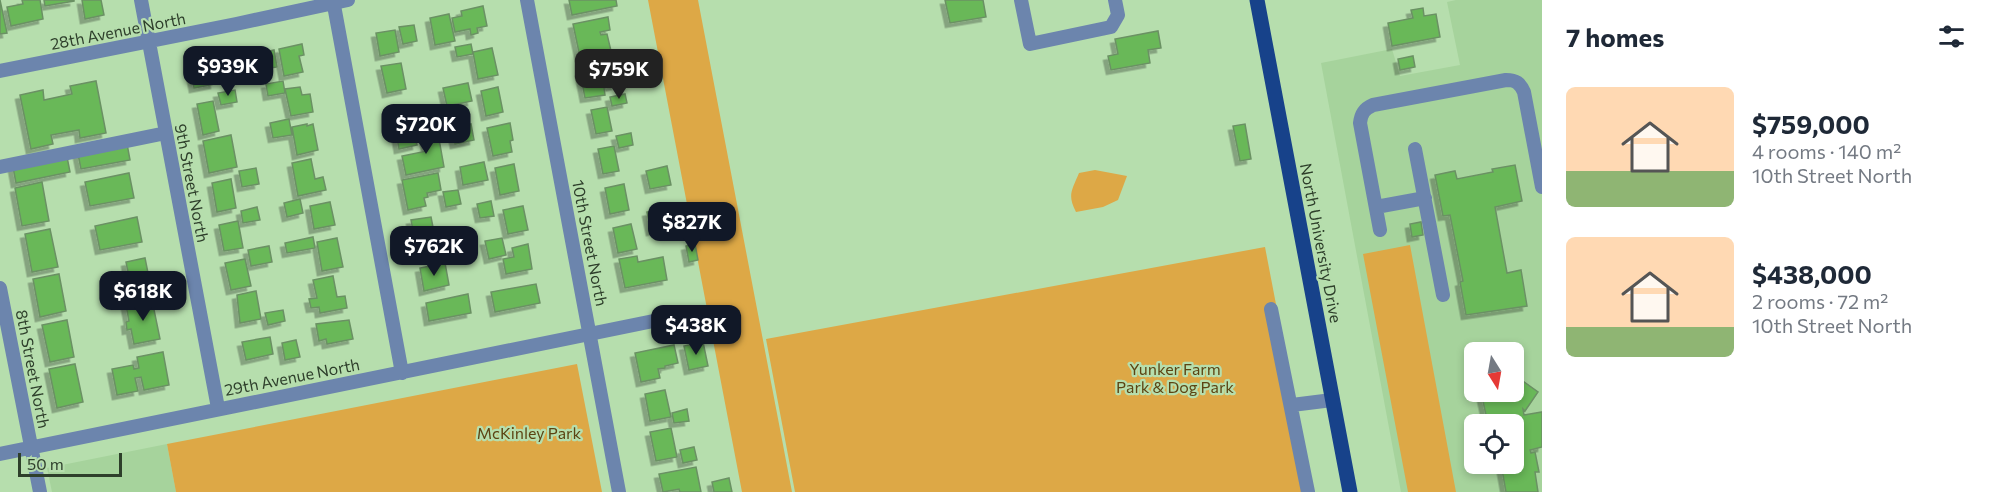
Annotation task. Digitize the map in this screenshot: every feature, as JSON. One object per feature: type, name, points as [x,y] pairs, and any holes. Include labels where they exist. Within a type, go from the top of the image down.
[{"type":"main road","name":"North University Drive","points":[[1257,0],[1350,492]]},
{"type":"street","name":"9th Street North","points":[[141,0],[218,408]]},
{"type":"street","name":"28th Avenue North","points":[[0,71],[149,42],[333,1],[348,0]]},
{"type":"street","name":"10th Street North","points":[[527,0],[619,492]]},
{"type":"street","points":[[1022,0],[1030,45],[1111,27],[1118,15],[1115,0]]},
{"type":"street","points":[[333,1],[402,373]]},
{"type":"street","points":[[1380,230],[1360,123],[1361,115],[1366,108],[1373,105],[1514,80],[1520,84],[1524,92],[1537,131],[1542,187]]},
{"type":"street","points":[[0,167],[166,133]]},
{"type":"street","points":[[1415,148],[1443,295]]},
{"type":"street","points":[[1376,207],[1425,198]]},
{"type":"street","name":"8th Street North","points":[[0,288],[40,492]]},
{"type":"street","points":[[1271,309],[1308,492]]},
{"type":"street","name":"29th Avenue North","points":[[0,454],[673,317]]},
{"type":"street","points":[[1292,405],[1332,400]]},
{"type":"shaded area","points":[[1456,0],[1542,0],[1542,492],[1401,492],[1321,63],[1392,49],[1400,76],[1460,65],[1447,2]]},
{"type":"shaded area","points":[[167,444],[176,492],[52,492],[47,468]]},
{"type":"green space","points":[[648,0],[698,0],[792,492],[742,492]]},
{"type":"green space","points":[[1095,170],[1127,176],[1118,200],[1103,207],[1076,212],[1071,197],[1079,173]]},
{"type":"green space","points":[[1410,245],[1456,492],[1408,492],[1363,254]]},
{"type":"green space","name":"Yunker Farm Park & Dog Park","points":[[1265,247],[1312,492],[795,492],[766,339]]},
{"type":"green space","name":"McKinley Park","points":[[577,364],[602,492],[176,492],[167,444]]},
{"type":"building","points":[[0,0],[7,33],[0,34]]},
{"type":"building","points":[[22,0],[40,0],[43,19],[11,26],[7,7],[23,4]]},
{"type":"building","points":[[44,0],[74,0],[74,1],[45,6]]},
{"type":"building","points":[[82,0],[101,0],[104,15],[85,19]]},
{"type":"building","points":[[569,0],[616,0],[617,6],[572,15]]},
{"type":"building","points":[[945,0],[983,0],[986,17],[950,23]]},
{"type":"building","points":[[483,6],[487,26],[477,28],[478,33],[471,35],[470,29],[455,32],[452,18],[462,16],[461,11]]},
{"type":"building","points":[[1423,8],[1424,16],[1436,14],[1440,37],[1392,46],[1388,23],[1413,18],[1411,10]]},
{"type":"building","points":[[449,14],[455,41],[435,45],[430,18]]},
{"type":"building","points":[[608,17],[610,30],[600,32],[601,35],[607,34],[611,51],[580,57],[573,24]]},
{"type":"building","points":[[414,25],[417,41],[403,44],[399,27]]},
{"type":"building","points":[[395,30],[399,52],[380,56],[376,33]]},
{"type":"building","points":[[1158,31],[1161,48],[1148,50],[1150,63],[1111,70],[1108,56],[1118,54],[1115,39]]},
{"type":"building","points":[[302,44],[304,55],[299,56],[303,72],[284,76],[279,49]]},
{"type":"building","points":[[471,44],[473,54],[457,57],[455,47]]},
{"type":"building","points":[[492,48],[498,75],[478,79],[473,52]]},
{"type":"building","points":[[274,50],[277,67],[260,70],[257,54]]},
{"type":"building","points":[[622,55],[625,68],[610,71],[607,58]]},
{"type":"building","points":[[1413,56],[1415,67],[1400,70],[1398,59]]},
{"type":"building","points":[[232,59],[235,74],[216,78],[213,63]]},
{"type":"building","points":[[401,63],[406,89],[387,93],[381,66]]},
{"type":"building","points":[[211,65],[215,84],[194,88],[192,77],[196,76],[195,68]]},
{"type":"building","points":[[600,68],[601,76],[614,73],[616,85],[604,88],[605,95],[585,98],[580,72]]},
{"type":"building","points":[[96,81],[106,133],[80,138],[79,130],[51,135],[53,144],[31,149],[20,95],[43,90],[44,100],[72,94],[70,86]]},
{"type":"building","points":[[283,81],[285,93],[268,96],[266,84]]},
{"type":"building","points":[[468,83],[472,101],[447,106],[443,88]]},
{"type":"building","points":[[300,87],[302,95],[310,94],[313,112],[291,116],[285,89]]},
{"type":"building","points":[[498,87],[503,112],[486,116],[481,91]]},
{"type":"building","points":[[235,90],[237,102],[221,105],[218,93]]},
{"type":"building","points":[[625,94],[627,103],[612,106],[610,97]]},
{"type":"building","points":[[213,101],[219,131],[203,135],[197,104]]},
{"type":"building","points":[[607,107],[612,131],[596,134],[591,110]]},
{"type":"building","points":[[289,119],[292,135],[273,138],[270,123]]},
{"type":"building","points":[[412,122],[417,145],[399,149],[395,126]]},
{"type":"building","points":[[510,123],[513,140],[510,141],[512,152],[493,156],[487,128]]},
{"type":"building","points":[[307,124],[307,126],[313,124],[318,150],[297,155],[292,127]]},
{"type":"building","points":[[471,124],[474,140],[455,144],[452,128]]},
{"type":"building","points":[[1245,124],[1251,159],[1240,161],[1233,126]]},
{"type":"building","points":[[437,128],[444,167],[406,175],[402,156],[427,151],[423,131]]},
{"type":"building","points":[[631,133],[633,145],[619,148],[616,136]]},
{"type":"building","points":[[231,135],[237,167],[209,173],[203,141]]},
{"type":"building","points":[[127,144],[130,160],[81,169],[78,154]]},
{"type":"building","points":[[614,146],[619,171],[603,174],[598,149]]},
{"type":"building","points":[[67,157],[70,172],[16,183],[13,167]]},
{"type":"building","points":[[311,159],[315,179],[323,177],[326,190],[298,196],[292,163]]},
{"type":"building","points":[[484,162],[488,180],[463,185],[460,167]]},
{"type":"building","points":[[514,164],[519,191],[500,195],[495,168]]},
{"type":"building","points":[[1515,165],[1522,201],[1495,207],[1507,273],[1521,270],[1527,306],[1466,315],[1460,282],[1463,281],[1450,215],[1443,216],[1435,175],[1455,171],[1457,179]]},
{"type":"building","points":[[667,166],[671,185],[650,189],[646,171]]},
{"type":"building","points":[[256,168],[259,184],[242,187],[239,171]]},
{"type":"building","points":[[129,173],[134,198],[90,206],[85,182]]},
{"type":"building","points":[[438,173],[441,190],[427,193],[428,197],[424,198],[426,206],[408,210],[402,180]]},
{"type":"building","points":[[231,179],[236,208],[217,212],[212,183]]},
{"type":"building","points":[[42,182],[49,221],[22,226],[15,188]]},
{"type":"building","points":[[624,184],[629,210],[610,214],[605,188]]},
{"type":"building","points":[[458,190],[461,204],[446,207],[443,192]]},
{"type":"building","points":[[300,199],[303,213],[287,217],[284,203]]},
{"type":"building","points":[[491,201],[494,216],[480,218],[477,204]]},
{"type":"building","points":[[330,202],[335,225],[314,229],[310,206]]},
{"type":"building","points":[[523,206],[528,230],[508,234],[503,210]]},
{"type":"building","points":[[257,207],[260,220],[243,223],[241,211]]},
{"type":"building","points":[[668,208],[672,226],[651,231],[647,212]]},
{"type":"building","points":[[137,217],[142,242],[100,250],[95,226]]},
{"type":"building","points":[[431,217],[437,248],[417,252],[411,220]]},
{"type":"building","points":[[238,221],[243,248],[224,251],[219,225]]},
{"type":"building","points":[[1421,222],[1423,235],[1412,237],[1410,224]]},
{"type":"building","points":[[631,224],[637,249],[618,253],[613,228]]},
{"type":"building","points":[[50,229],[58,267],[32,272],[25,234]]},
{"type":"building","points":[[313,237],[315,248],[287,253],[285,243]]},
{"type":"building","points":[[337,238],[343,267],[322,271],[317,242]]},
{"type":"building","points":[[502,238],[506,255],[489,259],[485,241]]},
{"type":"building","points":[[528,244],[532,269],[506,274],[503,259],[514,257],[512,248]]},
{"type":"building","points":[[695,244],[698,260],[689,262],[686,246]]},
{"type":"building","points":[[269,246],[272,262],[251,266],[248,250]]},
{"type":"building","points":[[637,256],[638,262],[663,257],[667,280],[625,288],[619,259]]},
{"type":"building","points":[[145,258],[152,293],[133,296],[126,262]]},
{"type":"building","points":[[245,259],[251,286],[231,290],[225,263]]},
{"type":"building","points":[[445,263],[449,285],[424,291],[420,268]]},
{"type":"building","points":[[59,274],[66,311],[40,317],[33,279]]},
{"type":"building","points":[[333,276],[337,297],[345,296],[347,308],[320,313],[319,307],[311,308],[309,299],[317,298],[313,280]]},
{"type":"building","points":[[536,284],[540,303],[495,312],[491,292]]},
{"type":"building","points":[[256,291],[261,319],[240,323],[237,295]]},
{"type":"building","points":[[468,294],[471,313],[429,321],[426,303]]},
{"type":"building","points":[[152,300],[160,339],[134,344],[131,329],[127,330],[126,322],[129,321],[126,305]]},
{"type":"building","points":[[283,310],[285,321],[268,325],[265,313]]},
{"type":"building","points":[[67,320],[74,357],[50,362],[42,325]]},
{"type":"building","points":[[349,320],[353,339],[327,344],[326,339],[319,341],[316,324]]},
{"type":"building","points":[[270,337],[273,354],[246,360],[242,342]]},
{"type":"building","points":[[296,340],[300,357],[285,360],[282,343]]},
{"type":"building","points":[[703,342],[708,366],[689,370],[684,346]]},
{"type":"building","points":[[674,345],[678,363],[658,369],[660,378],[641,382],[635,353]]},
{"type":"building","points":[[163,352],[169,385],[144,390],[141,377],[135,378],[138,391],[117,395],[112,369],[133,365],[134,369],[139,368],[137,357]]},
{"type":"building","points":[[75,364],[83,402],[57,408],[49,369]]},
{"type":"building","points":[[1524,382],[1538,392],[1525,411],[1523,409],[1524,414],[1486,414],[1483,402],[1524,402]]},
{"type":"building","points":[[665,390],[671,417],[650,421],[645,394]]},
{"type":"building","points":[[687,409],[689,421],[674,423],[672,413]]},
{"type":"building","points":[[1542,412],[1542,447],[1530,450],[1531,453],[1535,452],[1539,472],[1535,472],[1538,492],[1506,492],[1503,474],[1524,474],[1524,415]]},
{"type":"building","points":[[671,428],[677,457],[656,461],[650,432]]},
{"type":"building","points":[[694,447],[697,460],[683,463],[680,450]]},
{"type":"building","points":[[696,467],[701,492],[680,492],[679,489],[663,492],[659,474]]},
{"type":"building","points":[[729,478],[732,492],[714,492],[712,482]]}]
